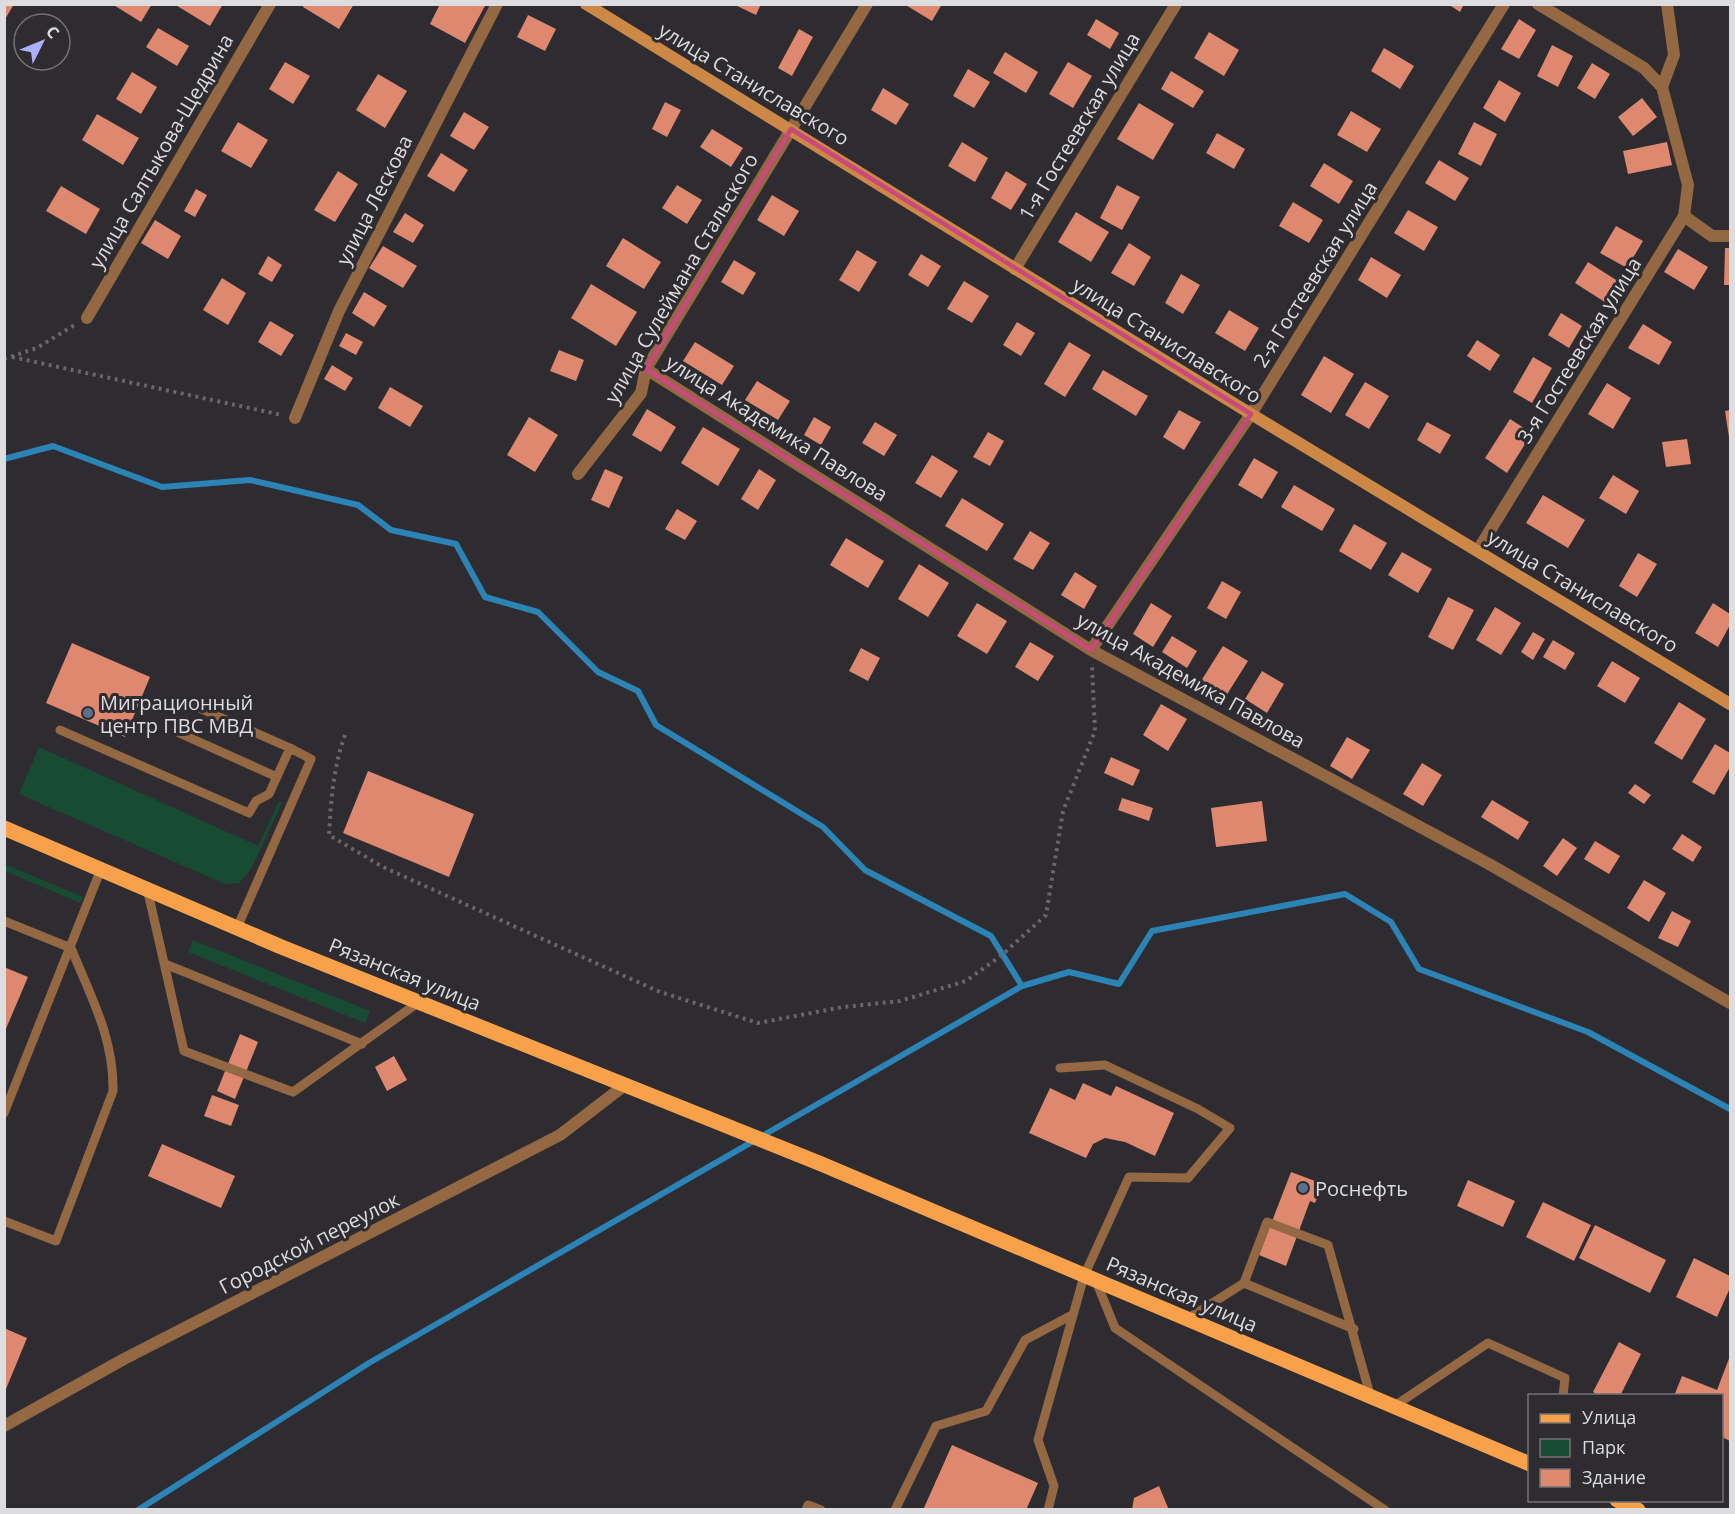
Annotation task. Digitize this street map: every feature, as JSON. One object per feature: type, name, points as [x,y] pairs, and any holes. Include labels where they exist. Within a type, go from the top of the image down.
[{"type":"main road","name":"Рязанская улица","points":[[4,828],[237,928],[793,1152],[1528,1463]]},
{"type":"main road","points":[[1622,1502],[1638,1509]]},
{"type":"street","name":"улица Салтыкова-Щедрина","points":[[87,318],[270,4]]},
{"type":"street","name":"улица Лескова","points":[[295,418],[339,311],[497,4]]},
{"type":"street","name":"улица Станиславского","points":[[586,4],[1251,414],[1731,704]]},
{"type":"street","name":"улица Сулеймана Стальского","points":[[578,474],[641,393],[646,369],[867,4]]},
{"type":"street","name":"1-я Гостеевская улица","points":[[1015,269],[1176,4]]},
{"type":"street","name":"2-я Гостеевская улица","points":[[1091,650],[1251,414],[1504,4]]},
{"type":"street","points":[[1539,4],[1644,68],[1662,87],[1688,184],[1684,216],[1712,236],[1731,236]]},
{"type":"street","points":[[1662,87],[1674,55],[1667,4]]},
{"type":"street","name":"3-я Гостеевская улица","points":[[1478,550],[1684,216]]},
{"type":"street","name":"улица Академика Павлова","points":[[646,369],[1091,650],[1490,864],[1731,1003]]},
{"type":"street","name":"Городской переулок","points":[[4,1426],[124,1359],[560,1135],[626,1085]]},
{"type":"lane","points":[[190,704],[309,757],[311,763],[237,928]]},
{"type":"lane","points":[[60,730],[249,813],[256,801],[269,794],[290,748]]},
{"type":"lane","points":[[177,732],[277,777]]},
{"type":"lane","points":[[4,1113],[101,869]]},
{"type":"lane","points":[[147,888],[184,1052],[293,1092],[419,1002]]},
{"type":"lane","points":[[4,921],[71,948],[110,1043],[113,1091],[56,1241],[4,1221]]},
{"type":"lane","points":[[165,964],[362,1044]]},
{"type":"lane","points":[[1048,1509],[1054,1486],[1038,1440],[1072,1315],[1090,1278],[1129,1177],[1188,1178],[1230,1128],[1198,1109],[1105,1065],[1060,1068]]},
{"type":"lane","points":[[1187,1319],[1244,1283],[1267,1222],[1328,1245],[1354,1329],[1371,1398]]},
{"type":"lane","points":[[1090,1278],[1115,1328],[1385,1509]]},
{"type":"lane","points":[[1244,1283],[1354,1329]]},
{"type":"lane","points":[[895,1509],[936,1426],[986,1412],[1025,1340],[1072,1315]]},
{"type":"lane","points":[[1393,1407],[1488,1343],[1565,1378],[1563,1394]]},
{"type":"lane","points":[[806,1509],[808,1505],[821,1509]]},
{"type":"path","points":[[4,359],[37,348],[87,318]]},
{"type":"path","points":[[12,357],[295,418]]},
{"type":"path","points":[[345,735],[338,756],[332,789],[329,835],[382,867],[660,992],[758,1023],[843,1007],[900,1001],[966,981],[1002,955],[1046,915],[1063,811],[1095,731],[1091,650]]},
{"type":"highlighted area","points":[[791,129],[1251,414],[1091,650],[646,369]]},
{"type":"green space","points":[[39,747],[258,846],[279,801],[282,803],[251,869],[239,883],[225,884],[19,794]]},
{"type":"green space","points":[[4,864],[83,897],[80,903],[5,871]]},
{"type":"green space","points":[[193,940],[370,1011],[365,1023],[188,952]]},
{"type":"building","points":[[4,4],[14,4],[4,21]]},
{"type":"building","points":[[112,4],[152,4],[141,22]]},
{"type":"building","points":[[174,4],[223,4],[210,26]]},
{"type":"building","points":[[304,4],[354,4],[339,29],[303,7]]},
{"type":"building","points":[[440,4],[486,4],[465,43],[430,24]]},
{"type":"building","points":[[733,4],[761,4],[756,15]]},
{"type":"building","points":[[904,4],[942,4],[932,21]]},
{"type":"building","points":[[1448,4],[1464,4],[1460,12]]},
{"type":"building","points":[[528,15],[556,29],[545,51],[517,37]]},
{"type":"building","points":[[1096,19],[1119,33],[1110,49],[1087,35]]},
{"type":"building","points":[[1519,19],[1536,30],[1519,59],[1501,49]]},
{"type":"building","points":[[158,28],[189,46],[177,66],[146,47]]},
{"type":"building","points":[[799,29],[813,37],[792,76],[778,68]]},
{"type":"building","points":[[1209,32],[1239,50],[1224,76],[1194,58]]},
{"type":"building","points":[[1552,45],[1573,56],[1558,87],[1537,76]]},
{"type":"building","points":[[1384,48],[1414,66],[1400,89],[1371,71]]},
{"type":"building","points":[[1005,52],[1038,72],[1026,93],[993,73]]},
{"type":"building","points":[[285,62],[310,76],[293,104],[269,89]]},
{"type":"building","points":[[1068,62],[1092,76],[1073,108],[1049,94]]},
{"type":"building","points":[[1592,63],[1610,74],[1595,99],[1577,88]]},
{"type":"building","points":[[968,69],[990,82],[974,108],[953,96]]},
{"type":"building","points":[[1171,71],[1204,91],[1193,108],[1161,89]]},
{"type":"building","points":[[132,72],[157,87],[141,114],[116,99]]},
{"type":"building","points":[[378,74],[407,91],[385,128],[356,110]]},
{"type":"building","points":[[1499,80],[1521,93],[1505,122],[1483,108]]},
{"type":"building","points":[[883,88],[909,104],[896,125],[871,110]]},
{"type":"building","points":[[1642,98],[1657,117],[1633,136],[1618,117]]},
{"type":"building","points":[[665,102],[681,110],[667,137],[652,129]]},
{"type":"building","points":[[1139,103],[1174,124],[1153,160],[1117,139]]},
{"type":"building","points":[[1351,111],[1381,129],[1367,152],[1337,135]]},
{"type":"building","points":[[464,112],[489,127],[474,150],[450,136]]},
{"type":"building","points":[[97,114],[139,138],[123,165],[82,140]]},
{"type":"building","points":[[238,122],[268,140],[251,168],[221,151]]},
{"type":"building","points":[[1474,122],[1497,134],[1481,166],[1458,154]]},
{"type":"building","points":[[712,129],[743,148],[731,167],[700,147]]},
{"type":"building","points":[[1217,133],[1245,149],[1234,169],[1206,153]]},
{"type":"building","points":[[962,142],[988,158],[975,182],[948,166]]},
{"type":"building","points":[[1667,142],[1672,165],[1628,174],[1623,151]]},
{"type":"building","points":[[441,153],[468,170],[454,192],[427,176]]},
{"type":"building","points":[[1439,160],[1469,178],[1455,201],[1425,183]]},
{"type":"building","points":[[1324,163],[1353,181],[1339,204],[1310,186]]},
{"type":"building","points":[[338,171],[358,184],[335,222],[314,210]]},
{"type":"building","points":[[1006,171],[1027,184],[1011,210],[991,198]]},
{"type":"building","points":[[677,185],[702,200],[687,224],[662,208]]},
{"type":"building","points":[[1117,185],[1140,197],[1122,230],[1100,218]]},
{"type":"building","points":[[61,186],[100,209],[86,234],[46,211]]},
{"type":"building","points":[[196,189],[207,195],[195,217],[184,211]]},
{"type":"building","points":[[772,195],[799,211],[784,236],[757,220]]},
{"type":"building","points":[[1293,202],[1323,220],[1309,243],[1279,226]]},
{"type":"building","points":[[1408,210],[1438,227],[1424,251],[1394,233]]},
{"type":"building","points":[[1076,212],[1109,232],[1091,262],[1058,242]]},
{"type":"building","points":[[405,213],[424,225],[413,243],[393,232]]},
{"type":"building","points":[[155,220],[181,236],[168,259],[141,243]]},
{"type":"building","points":[[1616,226],[1643,241],[1627,268],[1600,253]]},
{"type":"building","points":[[623,238],[661,262],[644,289],[606,266]]},
{"type":"building","points":[[1129,243],[1151,257],[1134,286],[1111,273]]},
{"type":"building","points":[[383,246],[417,266],[403,288],[369,268]]},
{"type":"building","points":[[1725,248],[1730,248],[1730,285],[1724,285]]},
{"type":"building","points":[[1678,249],[1708,267],[1694,290],[1664,272]]},
{"type":"building","points":[[857,250],[877,262],[859,292],[839,280]]},
{"type":"building","points":[[921,254],[941,266],[928,287],[908,275]]},
{"type":"building","points":[[268,256],[282,265],[272,282],[258,274]]},
{"type":"building","points":[[1371,257],[1401,275],[1387,298],[1358,280]]},
{"type":"building","points":[[734,260],[756,273],[743,295],[721,282]]},
{"type":"building","points":[[1588,262],[1624,285],[1611,306],[1575,283]]},
{"type":"building","points":[[1181,274],[1200,285],[1183,314],[1165,303]]},
{"type":"building","points":[[222,278],[246,293],[228,325],[203,310]]},
{"type":"building","points":[[964,281],[989,296],[972,323],[947,309]]},
{"type":"building","points":[[591,284],[637,312],[616,346],[571,318]]},
{"type":"building","points":[[364,292],[387,306],[374,327],[352,313]]},
{"type":"building","points":[[1229,310],[1259,328],[1245,351],[1215,333]]},
{"type":"building","points":[[1561,313],[1582,326],[1569,348],[1548,335]]},
{"type":"building","points":[[270,321],[294,335],[281,356],[258,342]]},
{"type":"building","points":[[1017,322],[1035,333],[1021,356],[1003,345]]},
{"type":"building","points":[[1643,324],[1672,342],[1659,365],[1628,348]]},
{"type":"building","points":[[346,333],[363,342],[356,355],[339,346]]},
{"type":"building","points":[[1477,340],[1500,355],[1490,371],[1467,356]]},
{"type":"building","points":[[695,342],[734,366],[722,385],[683,361]]},
{"type":"building","points":[[1069,342],[1091,355],[1065,397],[1044,384]]},
{"type":"building","points":[[559,350],[584,360],[576,381],[550,371]]},
{"type":"building","points":[[1324,356],[1354,374],[1331,413],[1301,395]]},
{"type":"building","points":[[1533,357],[1552,368],[1532,403],[1513,392]]},
{"type":"building","points":[[332,365],[353,378],[345,391],[324,379]]},
{"type":"building","points":[[1103,370],[1148,396],[1136,416],[1092,389]]},
{"type":"building","points":[[757,381],[790,401],[778,420],[745,400]]},
{"type":"building","points":[[1365,382],[1389,396],[1369,429],[1345,415]]},
{"type":"building","points":[[1607,383],[1631,398],[1613,429],[1588,414]]},
{"type":"building","points":[[390,387],[423,406],[410,427],[378,408]]},
{"type":"building","points":[[647,409],[676,427],[661,452],[632,435]]},
{"type":"building","points":[[1179,410],[1201,422],[1184,450],[1163,437]]},
{"type":"building","points":[[1730,410],[1730,436],[1729,437],[1725,411]]},
{"type":"building","points":[[529,417],[558,435],[535,472],[507,455]]},
{"type":"building","points":[[814,417],[831,427],[821,445],[804,435]]},
{"type":"building","points":[[1510,419],[1532,433],[1507,473],[1485,458]]},
{"type":"building","points":[[875,422],[897,435],[884,456],[862,443]]},
{"type":"building","points":[[1427,422],[1451,435],[1440,454],[1417,440]]},
{"type":"building","points":[[703,427],[740,449],[718,486],[681,463]]},
{"type":"building","points":[[988,432],[1004,441],[990,466],[973,457]]},
{"type":"building","points":[[1687,439],[1691,464],[1666,467],[1662,442]]},
{"type":"building","points":[[932,455],[958,471],[941,498],[915,483]]},
{"type":"building","points":[[1254,458],[1278,472],[1262,499],[1238,485]]},
{"type":"building","points":[[605,469],[623,477],[609,508],[591,500]]},
{"type":"building","points":[[759,469],[776,480],[758,510],[741,499]]},
{"type":"building","points":[[1613,475],[1639,491],[1626,514],[1599,498]]},
{"type":"building","points":[[1294,485],[1335,509],[1322,531],[1281,507]]},
{"type":"building","points":[[1543,495],[1585,520],[1568,548],[1526,523]]},
{"type":"building","points":[[962,498],[1004,524],[987,551],[945,526]]},
{"type":"building","points":[[677,509],[697,521],[685,540],[665,529]]},
{"type":"building","points":[[1354,524],[1387,543],[1371,570],[1339,551]]},
{"type":"building","points":[[1030,531],[1050,543],[1033,570],[1013,559]]},
{"type":"building","points":[[846,538],[884,561],[868,588],[830,565]]},
{"type":"building","points":[[1402,552],[1432,569],[1418,593],[1388,575]]},
{"type":"building","points":[[1638,553],[1657,564],[1637,597],[1619,586]]},
{"type":"building","points":[[919,564],[949,583],[928,617],[898,599]]},
{"type":"building","points":[[1075,572],[1097,586],[1084,609],[1061,595]]},
{"type":"building","points":[[1222,581],[1241,592],[1226,619],[1207,608]]},
{"type":"building","points":[[1448,597],[1474,610],[1453,650],[1428,637]]},
{"type":"building","points":[[977,603],[1007,621],[987,654],[957,636]]},
{"type":"building","points":[[1151,603],[1172,616],[1153,647],[1133,634]]},
{"type":"building","points":[[1713,603],[1730,614],[1730,625],[1718,647],[1695,633]]},
{"type":"building","points":[[1495,607],[1521,623],[1501,655],[1476,640]]},
{"type":"building","points":[[1533,632],[1545,639],[1533,660],[1521,652]]},
{"type":"building","points":[[1172,636],[1197,651],[1187,668],[1162,652]]},
{"type":"building","points":[[1553,640],[1575,653],[1565,670],[1543,657]]},
{"type":"building","points":[[1030,642],[1054,656],[1038,681],[1015,667]]},
{"type":"building","points":[[72,643],[150,677],[125,737],[46,703]]},
{"type":"building","points":[[1223,646],[1248,661],[1226,696],[1201,681]]},
{"type":"building","points":[[861,648],[880,658],[868,681],[849,671]]},
{"type":"building","points":[[1612,661],[1640,678],[1625,703],[1597,686]]},
{"type":"building","points":[[1262,671],[1284,684],[1267,713],[1245,699]]},
{"type":"building","points":[[1679,702],[1706,719],[1682,760],[1654,743]]},
{"type":"building","points":[[1161,704],[1187,719],[1168,751],[1143,735]]},
{"type":"building","points":[[1347,737],[1370,750],[1352,779],[1330,766]]},
{"type":"building","points":[[1715,744],[1730,753],[1730,767],[1714,795],[1692,782]]},
{"type":"building","points":[[1111,757],[1140,770],[1133,786],[1104,773]]},
{"type":"building","points":[[1422,763],[1442,775],[1423,806],[1403,794]]},
{"type":"building","points":[[368,771],[474,814],[449,877],[343,833]]},
{"type":"building","points":[[1635,784],[1651,795],[1644,804],[1628,793]]},
{"type":"building","points":[[1122,798],[1153,808],[1149,821],[1118,810]]},
{"type":"building","points":[[1492,800],[1529,822],[1518,840],[1481,817]]},
{"type":"building","points":[[1262,801],[1267,841],[1216,847],[1211,808]]},
{"type":"building","points":[[1682,834],[1702,847],[1693,862],[1672,849]]},
{"type":"building","points":[[1563,838],[1577,848],[1557,876],[1543,866]]},
{"type":"building","points":[[1595,841],[1620,856],[1609,874],[1584,859]]},
{"type":"building","points":[[1644,880],[1666,893],[1649,922],[1627,908]]},
{"type":"building","points":[[1672,911],[1691,921],[1678,947],[1658,938]]},
{"type":"building","points":[[4,967],[28,977],[5,1031],[4,1031]]},
{"type":"building","points":[[240,1034],[258,1042],[235,1099],[217,1091]]},
{"type":"building","points":[[394,1056],[407,1080],[387,1091],[375,1067]]},
{"type":"building","points":[[1083,1083],[1111,1096],[1116,1086],[1174,1113],[1155,1156],[1125,1142],[1105,1138],[1093,1144],[1086,1158],[1029,1133],[1050,1088],[1075,1100]]},
{"type":"building","points":[[212,1095],[239,1105],[231,1126],[204,1116]]},
{"type":"building","points":[[162,1144],[235,1176],[221,1208],[148,1176]]},
{"type":"building","points":[[1291,1172],[1323,1184],[1315,1203],[1310,1201],[1286,1266],[1259,1255]]},
{"type":"building","points":[[1468,1180],[1515,1201],[1503,1227],[1457,1206]]},
{"type":"building","points":[[1543,1202],[1591,1225],[1574,1261],[1526,1237]]},
{"type":"building","points":[[1595,1225],[1666,1260],[1650,1293],[1579,1258]]},
{"type":"building","points":[[1694,1258],[1730,1276],[1730,1288],[1717,1317],[1676,1297]]},
{"type":"building","points":[[4,1328],[27,1338],[6,1389],[4,1389]]},
{"type":"building","points":[[1619,1342],[1641,1354],[1621,1394],[1593,1392]]},
{"type":"building","points":[[1730,1356],[1730,1441],[1723,1438],[1723,1394],[1675,1394],[1682,1376],[1717,1390]]},
{"type":"building","points":[[952,1445],[1038,1483],[1026,1510],[923,1510]]},
{"type":"building","points":[[1159,1486],[1169,1510],[1132,1510],[1134,1498]]},
{"type":"waterway","points":[[4,459],[53,446],[162,487],[250,480],[358,505],[391,530],[456,544],[485,597],[538,612],[598,672],[638,691],[656,725],[823,827],[865,870],[991,936],[1022,986],[1069,972],[1119,984],[1152,931],[1345,894],[1391,922],[1419,969],[1588,1032],[1730,1109]]},
{"type":"waterway","points":[[138,1510],[369,1363],[1022,986]]},
{"type":"place","name":"Миграционный центр ПВС МВД","points":[[88,713]]},
{"type":"place","name":"Роснефть","points":[[1303,1188]]}]
